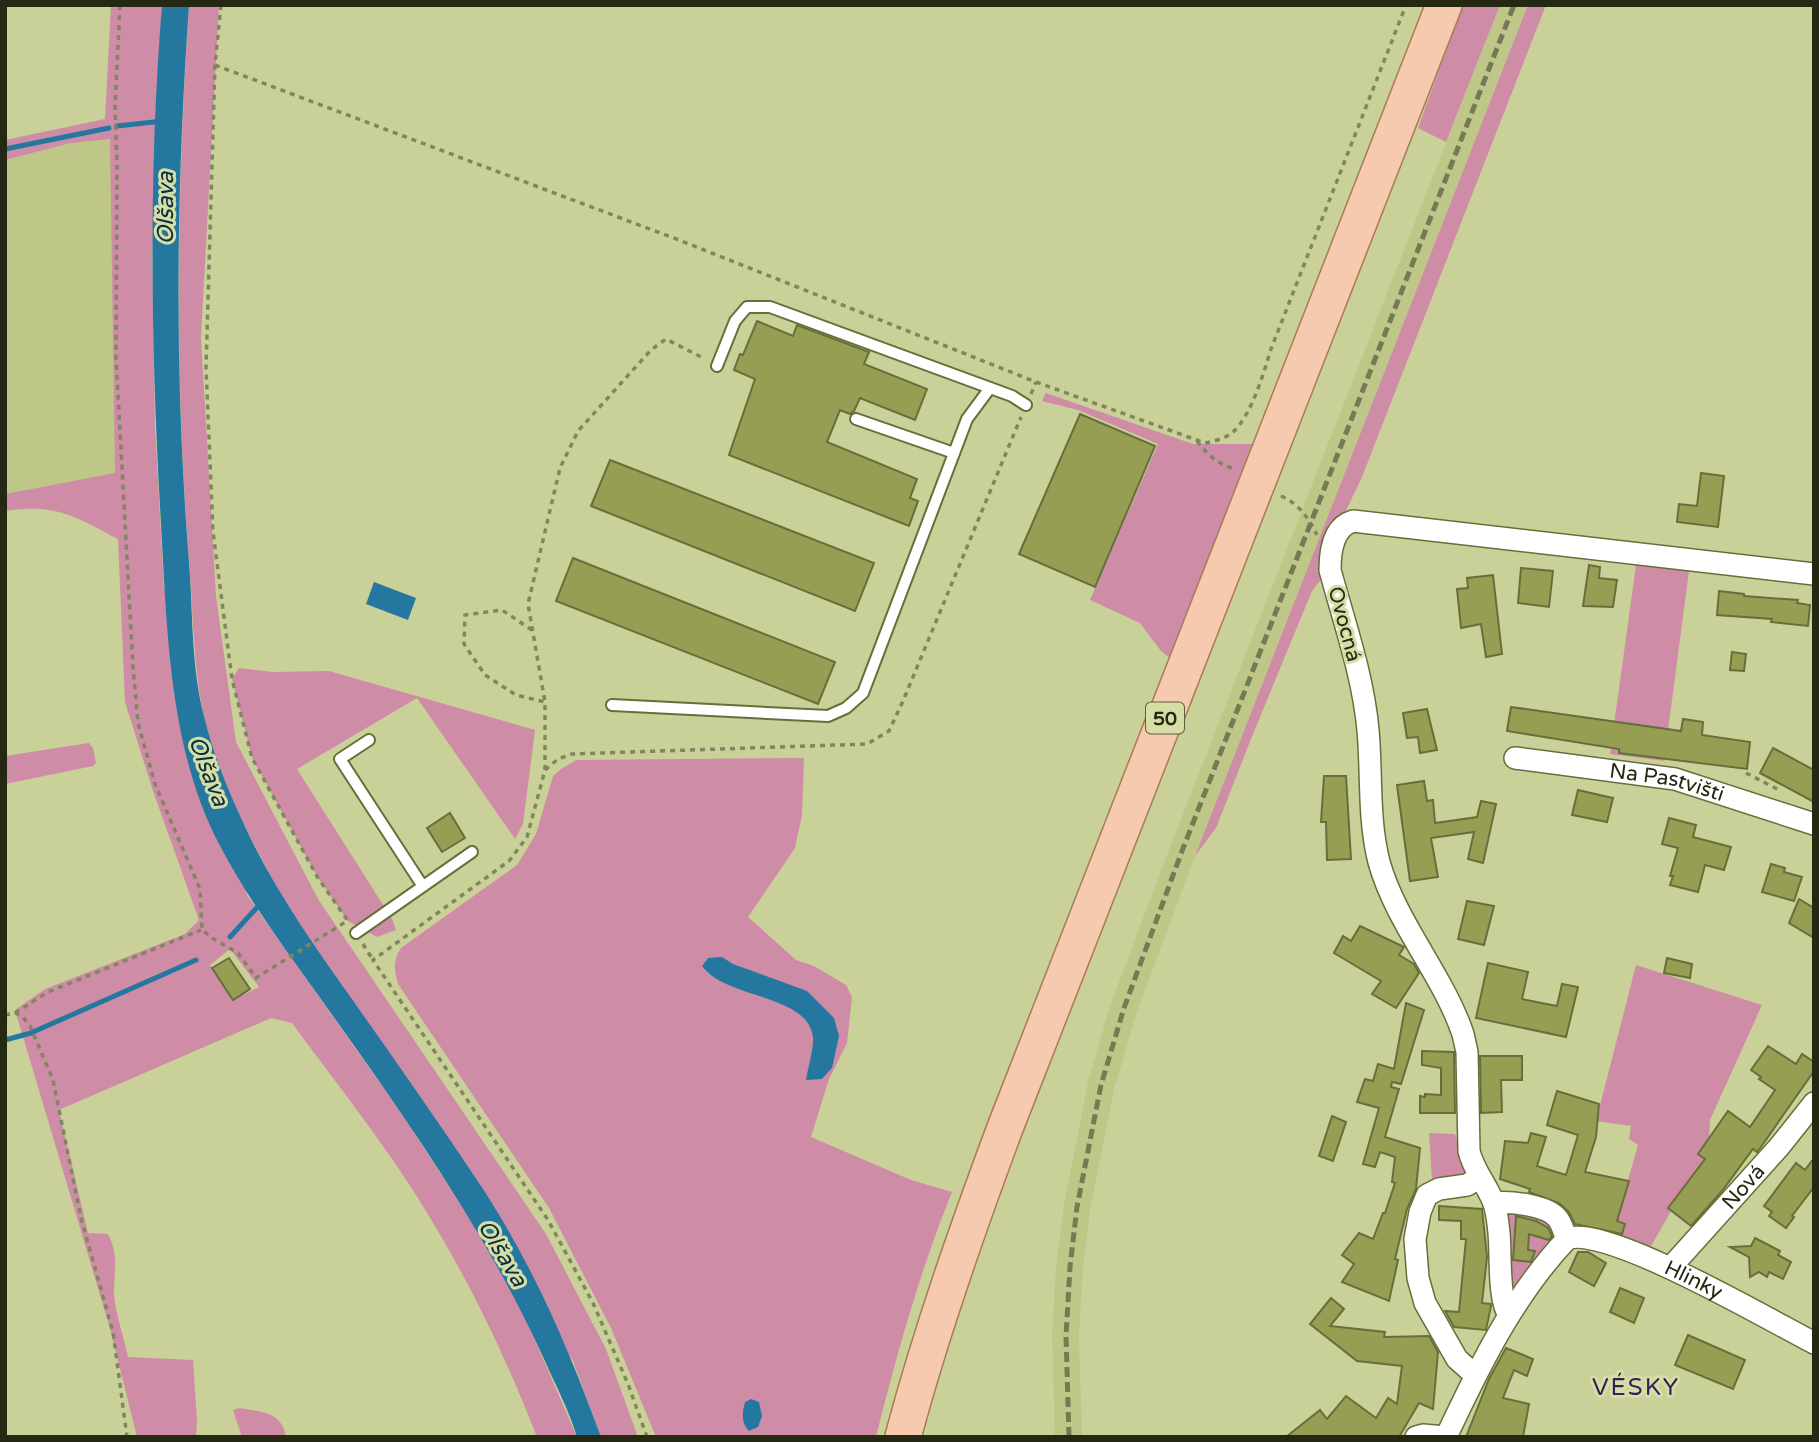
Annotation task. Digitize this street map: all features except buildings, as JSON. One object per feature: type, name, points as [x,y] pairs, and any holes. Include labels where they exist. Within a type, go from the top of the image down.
[{"type":"main road","name":"50","points":[[903,1437],[928,1349],[1001,1140],[1444,5]]},
{"type":"street","name":"Ovocná","points":[[1480,1177],[1472,1162],[1468,1142],[1466,1052],[1463,1034],[1394,898],[1377,855],[1368,729],[1362,690],[1330,569],[1330,555],[1340,527],[1353,521],[1814,575]]},
{"type":"street","name":"Na Pastvišti","points":[[1514,758],[1675,779],[1814,824]]},
{"type":"street","name":"Nová","points":[[1671,1267],[1779,1147],[1814,1103]]},
{"type":"street","points":[[1475,1375],[1457,1359],[1425,1303],[1418,1278],[1415,1239],[1427,1195],[1439,1189],[1467,1185],[1480,1177],[1494,1203],[1502,1266],[1502,1297],[1509,1315]]},
{"type":"street","points":[[1416,1437],[1445,1437],[1475,1375],[1509,1315],[1549,1258],[1567,1239],[1557,1217],[1549,1211],[1505,1202],[1494,1203]]},
{"type":"street","name":"Hlinky","points":[[1567,1239],[1583,1236],[1671,1267],[1814,1343]]},
{"type":"lane","points":[[717,366],[735,321],[747,307],[770,307],[1012,396],[1027,405]]},
{"type":"lane","points":[[612,705],[828,716],[846,708],[863,693],[967,419],[990,388]]},
{"type":"lane","points":[[856,419],[954,453]]},
{"type":"lane","points":[[369,740],[340,759],[422,885]]},
{"type":"lane","points":[[356,933],[472,852]]},
{"type":"path","points":[[120,5],[115,106],[116,358],[138,723],[155,784],[200,889],[201,929],[238,953],[256,978],[336,927]]},
{"type":"path","points":[[221,5],[215,65],[206,368],[213,532],[232,680],[251,758],[318,878],[348,921]]},
{"type":"path","points":[[215,65],[679,240],[1036,382],[1205,443],[1220,440],[1235,431],[1256,394],[1271,349],[1406,5]]},
{"type":"path","points":[[647,1437],[628,1384],[593,1303],[548,1220],[373,960],[509,861],[527,837],[545,770],[545,702],[528,604],[560,468],[578,432],[651,350],[666,339],[717,366]]},
{"type":"path","points":[[545,770],[558,759],[572,754],[867,744],[879,739],[889,731],[903,701],[1036,382]]},
{"type":"path","points":[[532,630],[502,610],[465,615],[464,644],[485,676],[516,695],[545,702]]},
{"type":"path","points":[[5,1015],[15,1013],[48,992],[201,929]]},
{"type":"path","points":[[15,1013],[22,1016],[30,1026],[53,1080],[81,1219],[113,1332],[127,1437]]},
{"type":"shaded area","points":[[111,5],[162,5],[152,256],[155,427],[164,587],[247,895],[404,1117],[483,1239],[524,1315],[577,1437],[537,1437],[487,1322],[448,1248],[404,1176],[292,1023],[271,1018],[59,1110],[88,1233],[108,1234],[114,1249],[115,1301],[128,1357],[193,1360],[196,1437],[137,1437],[109,1325],[15,1010],[45,989],[185,934],[199,920],[125,702],[118,539],[64,513],[38,509],[5,511],[5,494],[115,473],[110,139],[71,143],[5,160],[5,140],[105,119]],"holes":[[[230,949],[259,987],[232,1000],[210,965]]]},
{"type":"shaded area","points":[[189,5],[219,5],[201,338],[216,596],[236,742],[318,899],[546,1234],[606,1349],[638,1437],[601,1437],[573,1361],[289,910],[238,814],[217,764],[203,712],[195,655],[181,421],[180,213]]},
{"type":"shaded area","points":[[1463,5],[1500,5],[1446,142],[1418,128]]},
{"type":"shaded area","points":[[1500,5],[1528,5],[1195,856],[1137,1012],[1114,1089],[1090,1209],[1079,1337],[1082,1437],[1055,1437],[1052,1336],[1056,1266],[1064,1205],[1088,1082],[1111,1003]]},
{"type":"shaded area","points":[[1528,5],[1546,5],[1362,477],[1321,563],[1325,574],[1312,591],[1216,828],[1195,856]]},
{"type":"shaded area","points":[[111,138],[116,473],[5,494],[5,160],[71,143]]},
{"type":"shaded area","points":[[1046,393],[1193,444],[1253,444],[1170,658],[1161,651],[1140,623],[1090,600],[1158,444],[1078,410],[1042,401]]},
{"type":"shaded area","points":[[1636,565],[1689,571],[1664,761],[1610,754]]},
{"type":"shaded area","points":[[239,668],[272,672],[329,671],[535,730],[523,824],[515,839],[417,698],[297,769],[392,919],[396,930],[377,937],[348,921],[318,878],[252,758],[232,679]]},
{"type":"shaded area","points":[[89,743],[93,748],[96,763],[93,766],[5,784],[5,756]]},
{"type":"shaded area","points":[[804,758],[802,815],[795,848],[748,917],[796,960],[814,966],[846,985],[852,997],[847,1043],[829,1079],[811,1137],[911,1180],[952,1192],[910,1313],[876,1437],[656,1437],[611,1328],[549,1208],[398,984],[395,961],[401,948],[517,865],[536,834],[553,776],[576,760]]},
{"type":"shaded area","points":[[1636,965],[1762,1005],[1710,1120],[1709,1139],[1698,1154],[1705,1159],[1668,1208],[1671,1211],[1650,1248],[1612,1236],[1638,1145],[1629,1139],[1631,1126],[1596,1121]]},
{"type":"shaded area","points":[[1429,1133],[1455,1134],[1467,1174],[1463,1178],[1432,1181]]},
{"type":"shaded area","points":[[1508,1213],[1549,1218],[1558,1239],[1511,1298],[1504,1218]]},
{"type":"shaded area","points":[[240,1408],[263,1412],[275,1418],[280,1422],[286,1437],[242,1437],[233,1410]]},
{"type":"water","name":"Olšava","points":[[162,5],[189,5],[179,214],[181,423],[195,659],[200,697],[212,745],[247,831],[283,897],[500,1216],[534,1277],[563,1339],[601,1437],[577,1437],[562,1397],[498,1268],[447,1182],[244,887],[218,842],[189,767],[173,687],[169,646],[155,395],[153,199]]},
{"type":"water","points":[[374,582],[416,598],[408,620],[366,604]]},
{"type":"water","points":[[722,957],[733,964],[807,991],[834,1018],[839,1036],[832,1068],[822,1079],[806,1080],[813,1042],[808,1023],[797,1012],[729,985],[702,966],[708,958]]},
{"type":"water","points":[[751,1399],[759,1402],[762,1416],[758,1427],[749,1431],[743,1421],[743,1414],[745,1402]]},
{"type":"waterway","points":[[117,126],[163,121]]},
{"type":"waterway","points":[[5,149],[109,128]]},
{"type":"waterway","points":[[230,937],[261,903]]},
{"type":"waterway","points":[[33,1032],[196,960]]},
{"type":"waterway","points":[[5,1040],[31,1033]]},
{"type":"railway","points":[[1069,1437],[1066,1336],[1077,1207],[1101,1085],[1124,1008],[1182,851],[1514,5]]},
{"type":"district","name":"VÉSKY","points":[[1636,1387]]}]
